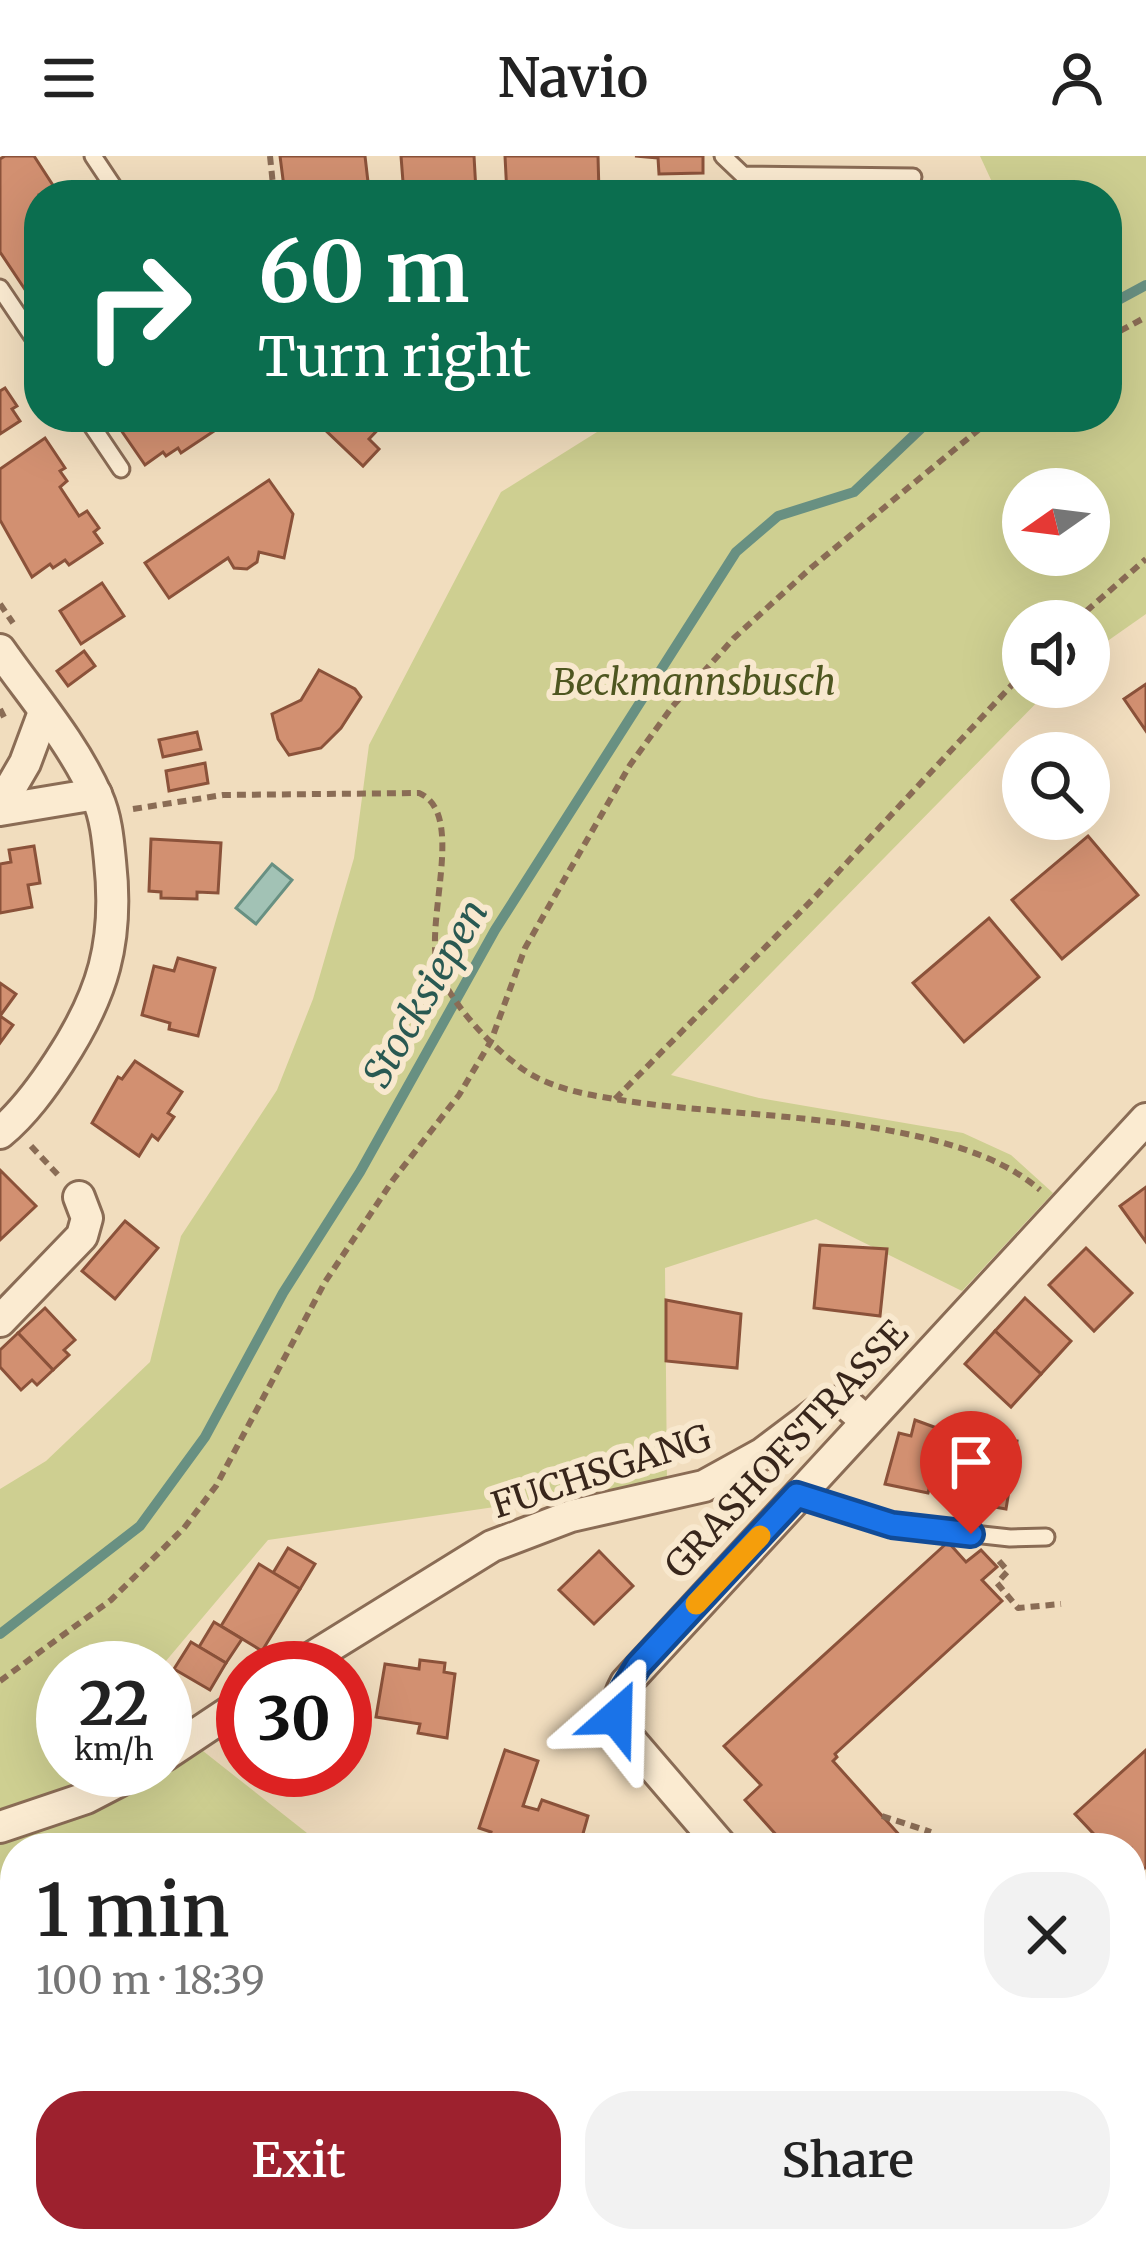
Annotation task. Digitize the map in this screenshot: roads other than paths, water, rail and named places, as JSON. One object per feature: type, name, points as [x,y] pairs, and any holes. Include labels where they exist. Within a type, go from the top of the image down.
[{"type":"street","points":[[0,650],[99,804],[115,908],[108,962],[88,1018],[38,1093],[6,1129]]},
{"type":"street","points":[[0,808],[25,763],[44,712]]},
{"type":"street","points":[[0,808],[99,804]]},
{"type":"street","name":"GRASHOFSTRASSE","points":[[710,1833],[637,1751],[616,1717],[617,1700],[638,1666],[1146,1120]]},
{"type":"street","points":[[0,1321],[82,1236],[86,1218],[80,1197]]},
{"type":"street","name":"FUCHSGANG","points":[[337,1641],[448,1570],[532,1528],[704,1486],[761,1454],[827,1405],[843,1401],[866,1421]]},
{"type":"street","points":[[0,1827],[88,1797]]},
{"type":"lane","points":[[723,156],[743,175],[913,177]]},
{"type":"lane","points":[[0,288],[24,324]]},
{"type":"lane","points":[[96,432],[121,469]]},
{"type":"lane","points":[[797,1495],[892,1525],[1010,1538],[1046,1537]]},
{"type":"waterway","name":"Stocksiepen","points":[[1122,298],[1146,285]]},
{"type":"waterway","name":"Stocksiepen","points":[[0,1634],[140,1526],[205,1437],[283,1293],[360,1172],[495,930],[736,552],[778,516],[854,492],[917,432]]},
{"type":"park label","name":"Beckmannsbusch","points":[[694,682]]}]
